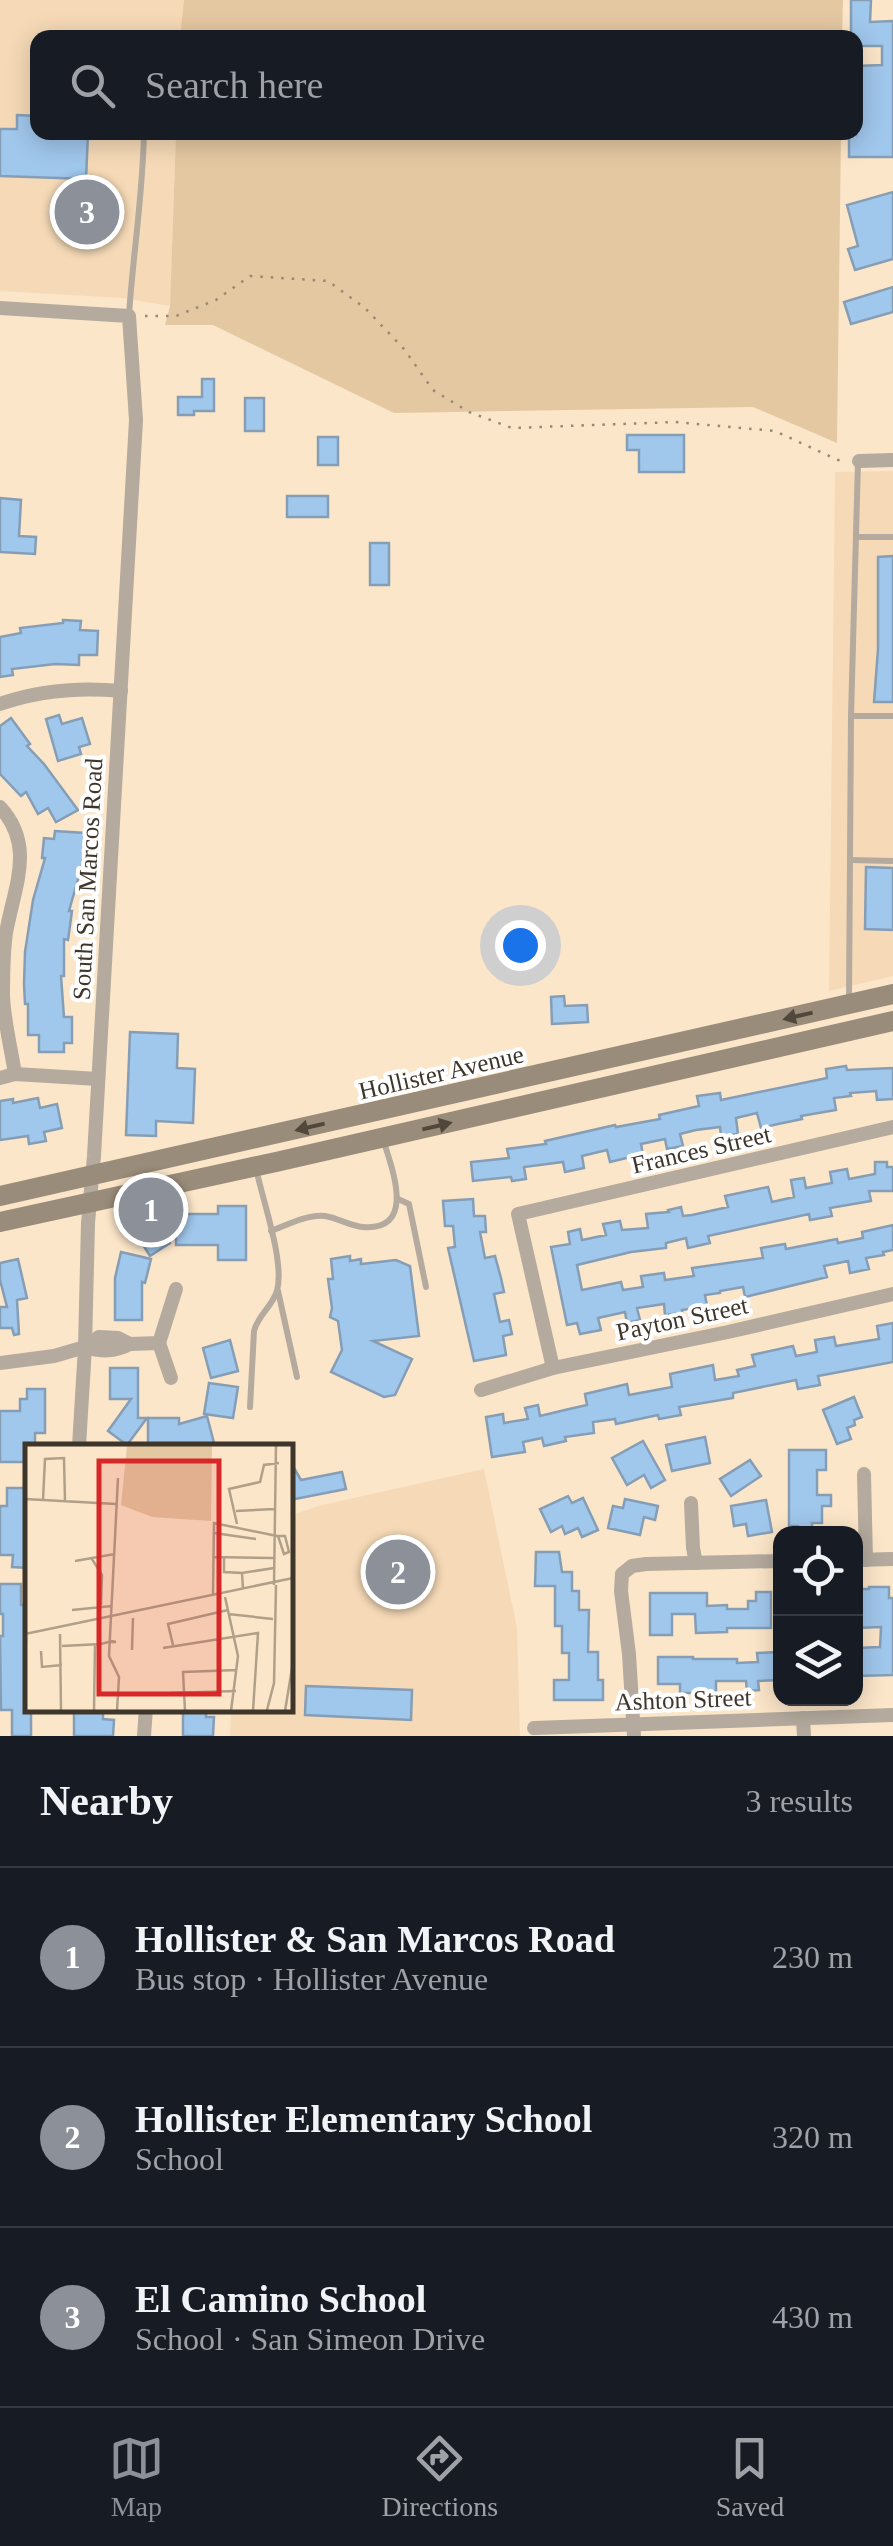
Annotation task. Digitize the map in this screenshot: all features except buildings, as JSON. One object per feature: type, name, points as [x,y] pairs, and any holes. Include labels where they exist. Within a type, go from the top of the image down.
[{"type":"main road","name":"Hollister Avenue","points":[[0,1196],[893,994]]},
{"type":"main road","name":"Hollister Avenue","points":[[0,1222],[893,1022]]},
{"type":"street","points":[[0,308],[129,316]]},
{"type":"street","name":"South San Marcos Road","points":[[79,1444],[136,420],[129,316]]},
{"type":"street","points":[[858,461],[893,460]]},
{"type":"street","points":[[0,704],[65,689],[121,691]]},
{"type":"street","points":[[0,807],[13,821],[21,850],[18,884],[3,935],[7,1076],[98,1079]]},
{"type":"street","name":"Frances Street","points":[[554,1368],[518,1214],[893,1127]]},
{"type":"street","points":[[172,1378],[160,1343],[176,1290]]},
{"type":"street","name":"Payton Street","points":[[481,1390],[554,1368],[893,1294]]},
{"type":"street","points":[[0,1363],[54,1356],[85,1347],[117,1351],[130,1344],[160,1343]]},
{"type":"street","points":[[862,1526],[864,1474]]},
{"type":"street","points":[[691,1503],[696,1563]]},
{"type":"street","points":[[863,1560],[893,1559]]},
{"type":"street","points":[[605,1564],[624,1572],[646,1564],[773,1561]]},
{"type":"street","points":[[624,1572],[621,1591],[634,1730]]},
{"type":"street","points":[[144,1736],[146,1711]]},
{"type":"street","name":"Ashton Street","points":[[534,1728],[634,1730],[893,1716]]},
{"type":"street","points":[[803,1718],[804,1736]]},
{"type":"lane","points":[[129,316],[144,140]]},
{"type":"lane","points":[[849,1005],[858,461]]},
{"type":"lane","points":[[856,537],[893,537]]},
{"type":"lane","points":[[851,716],[893,716]]},
{"type":"lane","points":[[850,860],[893,861]]},
{"type":"lane","points":[[271,1230],[323,1216],[365,1228],[381,1225],[392,1216],[398,1199],[397,1185],[382,1138]]},
{"type":"lane","points":[[256,1166],[297,1377]]},
{"type":"lane","points":[[398,1199],[409,1204],[426,1286]]},
{"type":"lane","points":[[250,1407],[256,1321],[278,1289]]},
{"type":"path","points":[[129,316],[176,316],[216,300],[250,276],[328,280],[365,308],[404,349],[433,390],[469,412],[512,428],[675,422],[776,431],[838,460],[858,461]]},
{"type":"shaded area","points":[[0,0],[184,0],[181,30],[30,30],[30,140],[176,140],[170,306],[122,298],[0,291]]},
{"type":"shaded area","points":[[184,0],[843,0],[842,30],[181,30]]},
{"type":"shaded area","points":[[176,140],[841,140],[837,443],[753,407],[394,413],[213,325],[165,325],[170,306]]},
{"type":"shaded area","points":[[893,471],[893,976],[829,991],[835,472]]},
{"type":"shaded area","points":[[484,1469],[517,1628],[520,1736],[230,1736],[231,1711],[292,1711],[292,1515]]},
{"type":"place","name":"El Camino School","points":[[87,212]]},
{"type":"place","name":"Hollister & San Marcos Road","points":[[151,1210]]},
{"type":"place","name":"Hollister Elementary School","points":[[398,1572]]}]
